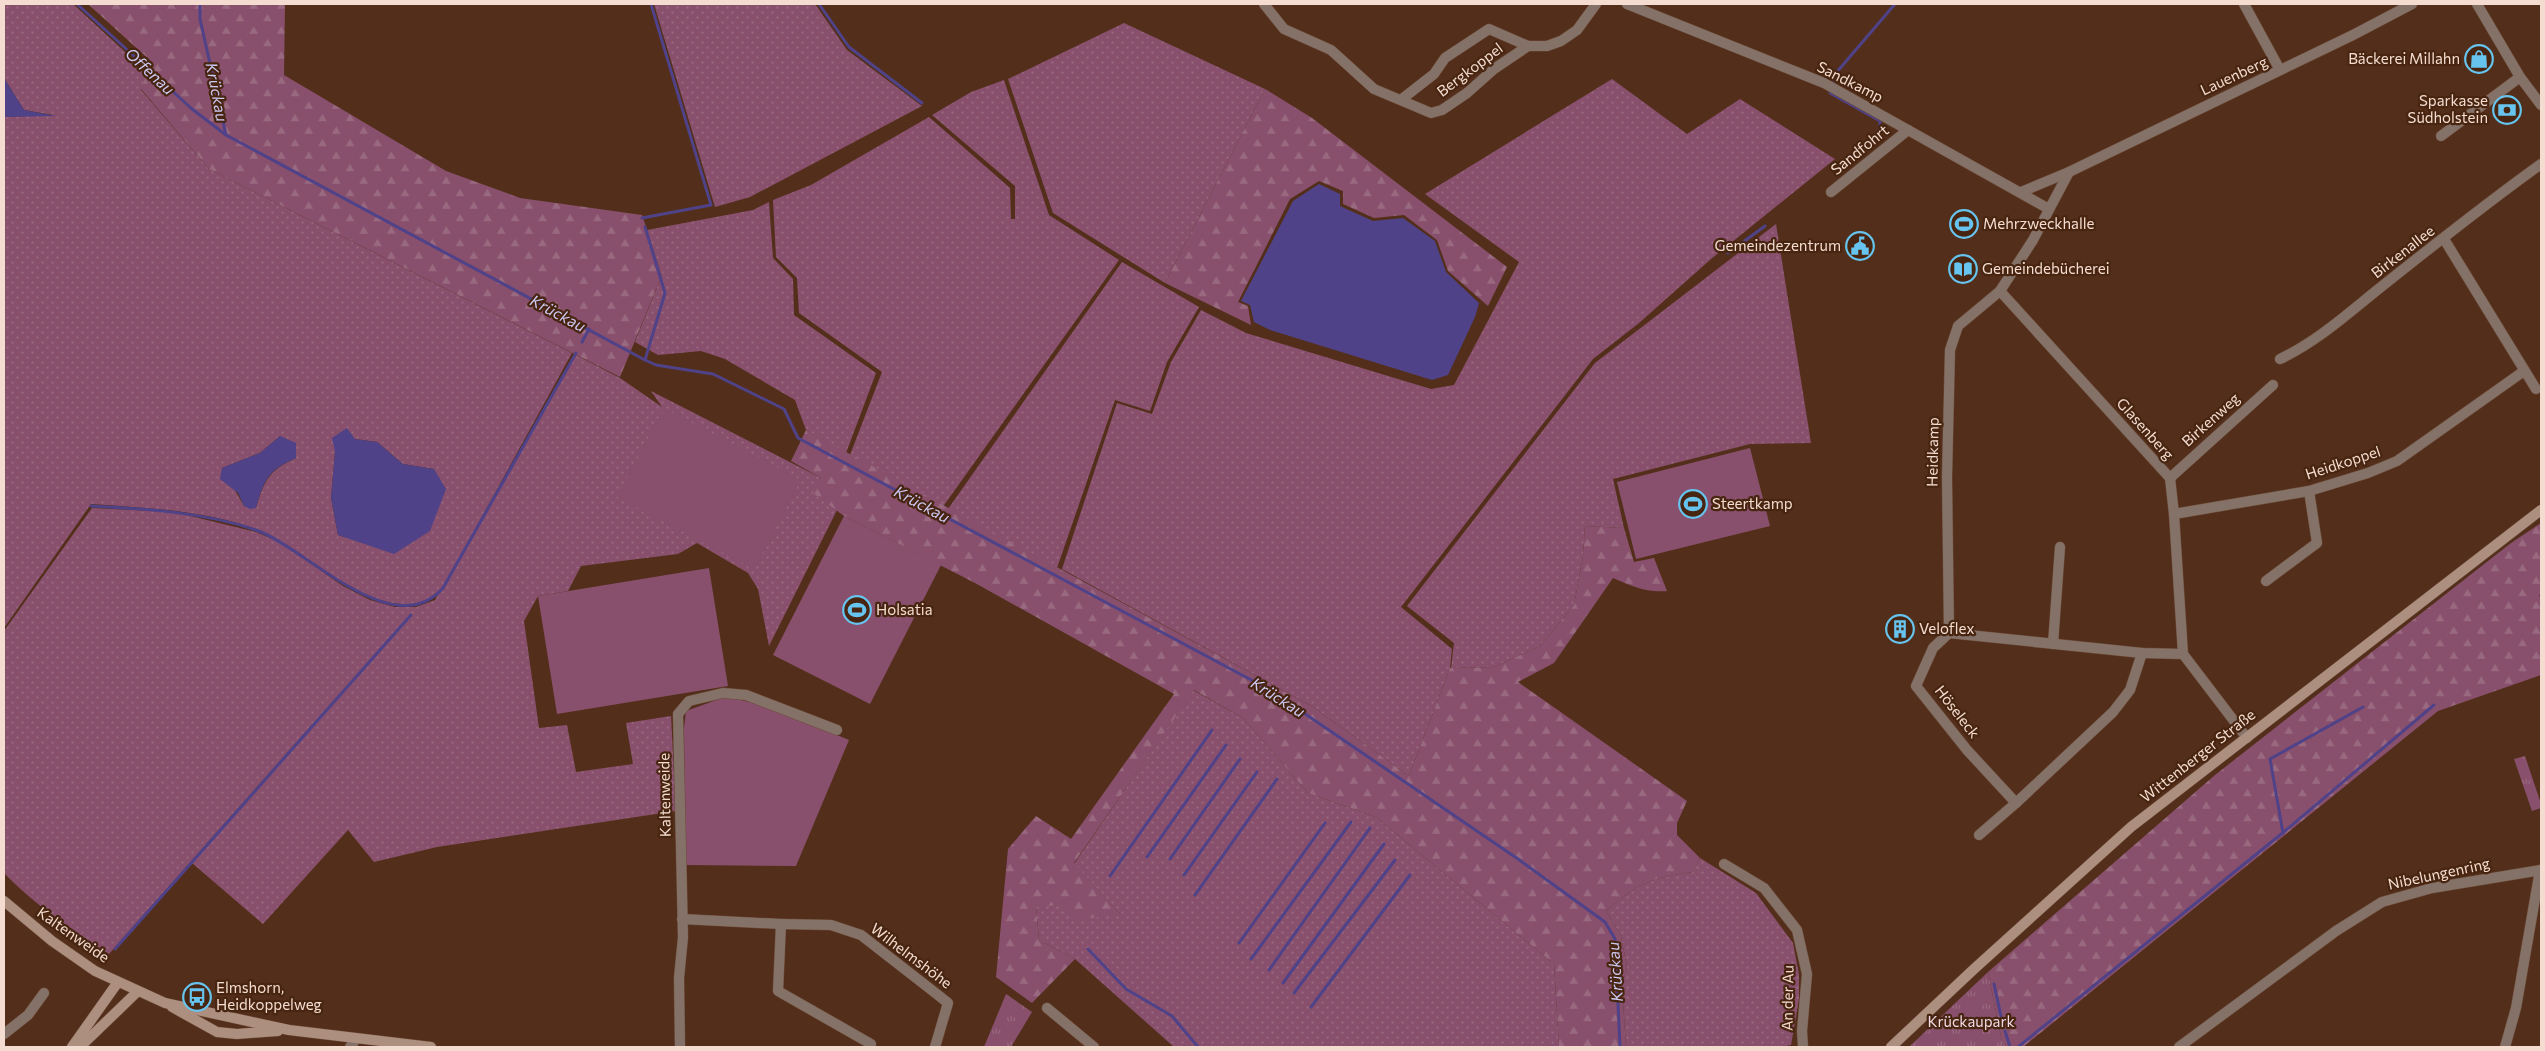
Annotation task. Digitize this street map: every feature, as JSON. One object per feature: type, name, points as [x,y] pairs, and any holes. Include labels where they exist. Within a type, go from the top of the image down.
[{"type":"main road","name":"Wittenberger Straße","points":[[1891,1047],[1974,969],[2132,827],[2541,510]]},
{"type":"main road","name":"Kaltenweide","points":[[4,901],[59,946],[95,971],[137,992],[165,1003],[217,1032],[237,1034],[289,1030]]},
{"type":"main road","name":"Kaltenweide","points":[[72,1047],[118,982]]},
{"type":"main road","points":[[80,1047],[137,992]]},
{"type":"main road","name":"Kaltenweide","points":[[165,1003],[353,1043],[431,1047]]},
{"type":"street","name":"Bergkoppel","points":[[1264,4],[1284,29],[1331,50],[1374,89],[1402,99],[1431,113],[1442,110],[1468,93],[1509,58],[1528,46]]},
{"type":"street","name":"Bergkoppel","points":[[1402,99],[1434,74],[1445,58],[1489,29],[1528,46],[1547,46],[1561,41],[1577,30],[1596,4]]},
{"type":"street","name":"Sandkamp","points":[[1627,4],[1824,83],[2049,209]]},
{"type":"street","points":[[2244,4],[2280,70]]},
{"type":"street","name":"Lauenberg","points":[[2021,192],[2068,172],[2412,4]]},
{"type":"street","points":[[2476,4],[2520,77],[2541,105]]},
{"type":"street","points":[[2441,136],[2520,77]]},
{"type":"street","name":"Sandfohrt","points":[[1832,192],[1908,130]]},
{"type":"street","name":"Birkenallee","points":[[2280,358],[2311,342],[2444,239],[2482,206],[2541,164]]},
{"type":"street","points":[[2000,291],[2033,240],[2068,172]]},
{"type":"street","points":[[2444,239],[2536,389]]},
{"type":"street","name":"Glasenberg","points":[[2000,291],[2170,478],[2183,654]]},
{"type":"street","name":"Heidkamp","points":[[1948,633],[1947,477],[1950,350],[1958,326],[2000,291]]},
{"type":"street","name":"Heidkoppel","points":[[2174,514],[2309,491],[2368,473],[2397,461],[2524,371]]},
{"type":"street","name":"Birkenweg","points":[[2170,478],[2273,384]]},
{"type":"street","points":[[2266,581],[2317,543],[2309,491]]},
{"type":"street","points":[[2053,644],[2060,547]]},
{"type":"street","points":[[1948,633],[2142,654],[2183,654],[2247,738]]},
{"type":"street","name":"Höseleck","points":[[1948,633],[1933,648],[1916,686],[1966,750],[2016,803]]},
{"type":"street","points":[[1979,835],[2113,712],[2130,690],[2142,654]]},
{"type":"street","name":"Kaltenweide","points":[[680,1047],[679,978],[683,937],[678,714],[689,701],[723,693],[746,695],[837,730]]},
{"type":"street","name":"An der Au","points":[[1724,864],[1764,888],[1797,930],[1807,974],[1802,1031],[1803,1047]]},
{"type":"street","name":"Nibelungenring","points":[[2179,1047],[2336,931],[2382,902],[2432,888],[2541,870],[2516,1008],[2505,1047]]},
{"type":"street","name":"Wilhelmshöhe","points":[[682,919],[831,925],[861,935],[948,1003],[935,1047]]},
{"type":"street","points":[[781,924],[778,992],[872,1046]]},
{"type":"street","points":[[4,1034],[28,1015],[44,992]]},
{"type":"street","points":[[1047,1008],[1094,1047]]},
{"type":"green space","points":[[4,4],[73,4],[148,73],[141,90],[209,169],[572,353],[462,553],[576,355],[620,378],[662,407],[651,391],[821,478],[814,493],[837,510],[769,646],[758,589],[748,573],[697,543],[678,554],[581,566],[568,591],[538,596],[524,621],[539,728],[567,725],[576,772],[633,764],[626,723],[671,716],[676,811],[437,847],[374,862],[348,830],[263,924],[192,863],[341,692],[109,954],[81,936],[28,896],[4,873],[4,631],[92,508],[174,512],[256,532],[281,543],[343,586],[370,600],[395,607],[416,607],[435,600],[441,589],[430,599],[408,604],[386,602],[364,593],[276,538],[256,529],[195,514],[91,504],[4,628],[4,117],[53,115],[24,110],[4,78]],"holes":[[[280,436],[296,458],[279,467],[269,477],[256,508],[244,506],[222,468],[260,453]],[[355,439],[377,442],[403,464],[434,469],[366,543],[338,535],[331,498],[335,452]]]},
{"type":"green space","points":[[88,4],[285,4],[284,75],[446,171],[520,198],[642,215],[662,275],[620,377],[209,169],[141,89],[152,62]]},
{"type":"green space","points":[[654,4],[815,4],[847,50],[922,106],[750,197],[715,207]]},
{"type":"green space","points":[[1124,23],[1265,89],[1165,283],[1053,213],[1008,79]]},
{"type":"green space","points":[[1612,79],[1687,134],[1740,99],[1835,159],[1711,259],[1639,323],[1593,359],[1401,607],[1452,649],[1450,668],[1409,776],[1313,707],[1062,569],[1117,403],[1152,414],[1171,362],[1201,310],[1246,333],[1431,389],[1454,385],[1519,262],[1425,194]]},
{"type":"green space","points":[[1004,80],[1049,215],[1119,260],[942,508],[850,455],[882,372],[799,313],[797,278],[776,257],[773,200],[811,185],[929,117],[1010,188],[1011,219],[1015,219],[1015,186],[932,115],[971,92]]},
{"type":"green space","points":[[1265,89],[1312,118],[1507,267],[1488,306],[1448,271],[1437,240],[1404,215],[1374,218],[1343,204],[1343,191],[1319,181],[1290,199],[1238,302],[1248,306],[1251,325],[1165,283]]},
{"type":"green space","points":[[769,202],[773,258],[793,279],[794,315],[876,373],[846,453],[806,430],[795,400],[725,359],[701,351],[658,355],[635,342],[662,275],[647,230],[753,210]]},
{"type":"green space","points":[[1776,224],[1811,443],[1750,444],[1613,479],[1624,528],[1585,526],[1583,556],[1574,605],[1540,646],[1494,667],[1451,668],[1454,643],[1407,606],[1595,363]]},
{"type":"green space","points":[[1122,262],[1199,307],[1167,362],[1150,411],[1115,400],[1057,568],[948,509]]},
{"type":"green space","points":[[664,408],[801,480],[754,569],[617,497]]},
{"type":"green space","points":[[806,430],[1313,707],[1409,776],[1450,668],[1494,667],[1540,646],[1574,605],[1583,556],[1585,526],[1624,528],[1634,562],[1654,558],[1667,591],[1646,590],[1613,578],[1554,663],[1518,682],[1687,801],[1677,823],[1677,835],[1700,858],[1693,872],[1646,883],[1627,894],[1606,911],[1621,936],[1627,967],[1622,986],[1626,1047],[1559,1047],[1554,964],[1376,817],[1308,793],[1243,718],[1194,690],[1074,863],[1120,914],[1076,920],[1059,905],[1036,907],[1039,940],[1075,959],[1032,1003],[996,977],[1008,849],[1036,816],[1071,839],[1174,694],[975,583],[844,516],[813,493],[821,478],[791,461]]},
{"type":"green space","name":"Steertkamp","points":[[1750,448],[1770,526],[1636,559],[1617,482]]},
{"type":"green space","name":"Holsatia","points":[[844,516],[941,565],[870,704],[773,655]]},
{"type":"green space","points":[[2541,523],[2541,594],[2539,595],[2541,599],[2541,675],[2438,711],[2023,1047],[2003,1047],[1988,972],[2215,775],[2511,543]]},
{"type":"green space","points":[[709,568],[728,686],[557,714],[538,596]]},
{"type":"green space","points":[[1193,690],[1243,718],[1308,793],[1376,817],[1554,964],[1559,1047],[1174,1047],[1075,959],[1039,940],[1036,906],[1059,905],[1120,914],[1074,864]]},
{"type":"green space","points":[[722,698],[755,703],[771,708],[849,740],[796,866],[685,865],[684,728],[686,711]]},
{"type":"green space","points":[[2525,756],[2541,804],[2541,808],[2532,811],[2514,759]]},
{"type":"green space","points":[[1700,858],[1756,893],[1793,943],[1799,975],[1799,999],[1791,1045],[1782,1047],[1626,1047],[1622,986],[1627,967],[1621,936],[1606,911],[1627,894],[1646,883],[1693,872]]},
{"type":"green space","name":"Krückaupark","points":[[1988,972],[2003,1047],[1909,1047]]},
{"type":"green space","points":[[1006,994],[1032,1012],[1011,1047],[984,1047]]},
{"type":"shaded area","points":[[4,78],[24,110],[56,116],[4,117]]},
{"type":"shaded area","points":[[1319,184],[1340,194],[1340,206],[1373,221],[1403,218],[1435,241],[1446,272],[1479,303],[1475,317],[1448,375],[1432,380],[1270,330],[1254,322],[1250,305],[1241,301],[1293,201]]},
{"type":"shaded area","points":[[347,428],[355,439],[377,442],[403,464],[434,469],[446,489],[430,531],[394,554],[338,535],[331,498],[335,452],[332,438]]},
{"type":"shaded area","points":[[280,436],[296,443],[296,458],[279,467],[268,477],[256,508],[250,509],[244,506],[238,493],[220,479],[222,468],[260,453]]},
{"type":"waterway","name":"Offenau","points":[[77,4],[192,109],[226,135]]},
{"type":"waterway","name":"Krückau","points":[[200,4],[200,19],[226,135],[645,360],[656,365],[713,374],[784,409],[798,438],[1270,690],[1518,859],[1605,922],[1615,939],[1620,1047]]},
{"type":"waterway","points":[[642,218],[711,205],[651,4]]},
{"type":"waterway","points":[[819,4],[849,47],[922,103]]},
{"type":"waterway","points":[[1833,84],[1836,73],[1895,4]]},
{"type":"waterway","points":[[1831,90],[1830,93],[1880,121],[1880,129],[1873,137]]},
{"type":"waterway","points":[[1728,253],[1765,226]]},
{"type":"waterway","points":[[645,227],[665,293],[645,360]]},
{"type":"waterway","points":[[582,342],[589,329]]},
{"type":"waterway","points":[[91,506],[175,512],[236,524],[256,530],[276,540],[349,587],[375,599],[400,605],[423,603],[443,588],[576,353]]},
{"type":"waterway","points":[[115,949],[411,615]]},
{"type":"waterway","points":[[2018,1047],[2285,831],[2434,705]]},
{"type":"waterway","points":[[2283,833],[2270,759],[2363,707]]},
{"type":"waterway","points":[[1110,876],[1212,730]]},
{"type":"waterway","points":[[1147,857],[1226,745]]},
{"type":"waterway","points":[[1170,859],[1240,759]]},
{"type":"waterway","points":[[1184,875],[1257,772]]},
{"type":"waterway","points":[[1195,895],[1277,779]]},
{"type":"waterway","points":[[1251,959],[1351,822]]},
{"type":"waterway","points":[[1239,943],[1325,823]]},
{"type":"waterway","points":[[1269,970],[1370,828]]},
{"type":"waterway","points":[[1283,983],[1384,844]]},
{"type":"waterway","points":[[1294,993],[1395,860]]},
{"type":"waterway","points":[[1311,1007],[1410,875]]},
{"type":"waterway","points":[[1088,949],[1126,989],[1172,1016],[1198,1047]]},
{"type":"waterway","points":[[1994,984],[2002,1021]]},
{"type":"waterway","points":[[2005,1031],[2010,1047]]},
{"type":"place","name":"Bäckerei Millahn","points":[[2479,59]]},
{"type":"place","name":"Sparkasse Südholstein","points":[[2507,110]]},
{"type":"place","name":"Mehrzweckhalle","points":[[1964,224]]},
{"type":"place","name":"Gemeindezentrum","points":[[1860,246]]},
{"type":"place","name":"Gemeindebücherei","points":[[1963,269]]},
{"type":"place","name":"Steertkamp","points":[[1693,504]]},
{"type":"place","name":"Holsatia","points":[[857,610]]},
{"type":"place","name":"Veloflex","points":[[1900,629]]},
{"type":"place","name":"Elmshorn, Heidkoppelweg","points":[[197,997]]}]
